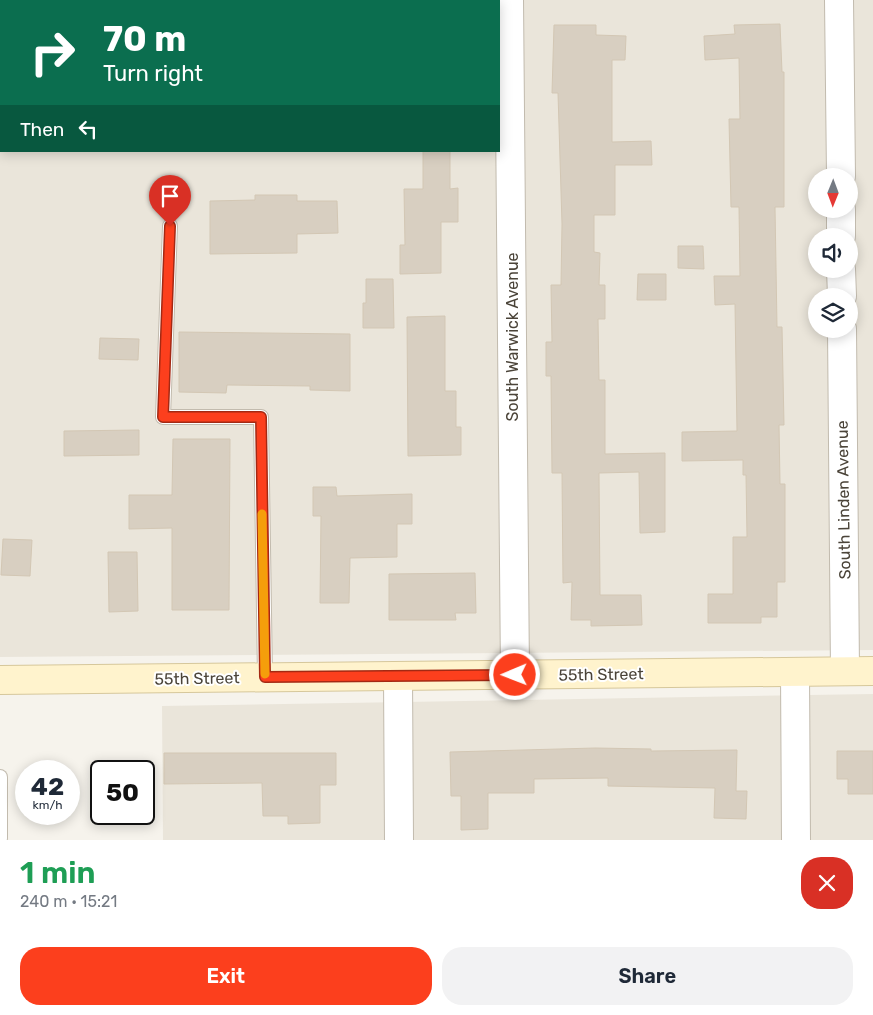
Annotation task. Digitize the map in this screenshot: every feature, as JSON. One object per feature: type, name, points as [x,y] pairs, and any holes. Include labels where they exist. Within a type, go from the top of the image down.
[{"type":"main road","name":"55th Street","points":[[0,680],[873,671]]},
{"type":"street","name":"South Warwick Avenue","points":[[509,0],[515,675]]},
{"type":"street","points":[[839,0],[841,168]]},
{"type":"street","name":"South Linden Avenue","points":[[842,338],[845,671]]},
{"type":"street","points":[[795,672],[796,840]]},
{"type":"street","points":[[398,676],[399,840]]},
{"type":"lane","points":[[170,226],[163,417],[261,417],[265,677]]},
{"type":"lane","points":[[0,777],[0,838]]},
{"type":"shaded area","points":[[500,0],[873,0],[873,650],[0,657],[0,152],[500,152]]},
{"type":"shaded area","points":[[873,694],[873,840],[163,840],[162,706]]},
{"type":"building","points":[[780,24],[782,72],[784,72],[784,207],[775,207],[777,327],[782,327],[784,425],[779,425],[780,484],[785,484],[785,582],[777,582],[777,617],[761,617],[761,623],[708,623],[708,594],[733,594],[733,537],[747,537],[746,475],[743,475],[743,460],[682,461],[682,432],[737,431],[735,304],[715,305],[714,276],[740,276],[739,207],[731,207],[729,119],[740,119],[739,58],[705,60],[704,36],[735,34],[734,25]]},
{"type":"building","points":[[554,25],[596,25],[596,35],[626,36],[625,60],[612,60],[612,142],[651,141],[652,165],[615,165],[615,215],[594,215],[594,252],[600,253],[599,285],[605,285],[605,319],[598,319],[599,380],[605,380],[605,454],[665,453],[665,532],[640,533],[639,472],[599,473],[600,595],[641,595],[642,625],[591,626],[591,620],[571,620],[572,582],[563,583],[562,473],[552,473],[551,376],[546,376],[546,342],[552,342],[551,285],[561,285],[562,224],[558,93],[552,93]]},
{"type":"building","points":[[423,152],[450,152],[450,189],[458,188],[458,222],[441,222],[441,273],[400,274],[400,245],[405,245],[404,189],[423,189]]},
{"type":"building","points":[[255,195],[297,195],[297,201],[337,201],[338,233],[297,234],[297,253],[210,254],[210,201],[255,200]]},
{"type":"building","points":[[678,246],[703,246],[704,269],[678,268]]},
{"type":"building","points":[[638,274],[666,274],[666,300],[637,300]]},
{"type":"building","points":[[366,279],[393,279],[394,328],[363,328],[363,303],[366,303]]},
{"type":"building","points":[[445,316],[445,391],[456,391],[456,427],[461,427],[461,455],[408,456],[407,317]]},
{"type":"building","points":[[179,332],[350,334],[350,391],[310,390],[310,386],[227,385],[226,393],[179,392]]},
{"type":"building","points":[[100,338],[139,339],[138,360],[99,359]]},
{"type":"building","points":[[139,430],[139,455],[64,456],[64,431]]},
{"type":"building","points":[[173,439],[230,439],[229,610],[172,610],[172,528],[129,529],[129,495],[172,495]]},
{"type":"building","points":[[313,487],[336,487],[337,496],[412,494],[412,524],[397,524],[397,557],[350,558],[349,603],[320,603],[321,516],[313,516]]},
{"type":"building","points":[[3,539],[32,540],[30,576],[1,575]]},
{"type":"building","points":[[108,552],[137,552],[138,611],[109,612]]},
{"type":"building","points":[[475,573],[476,613],[455,613],[456,620],[389,620],[389,574]]},
{"type":"building","points":[[595,748],[651,749],[651,751],[737,750],[736,791],[747,791],[746,819],[714,818],[715,788],[608,786],[608,778],[534,779],[534,793],[488,793],[488,829],[461,830],[461,796],[451,796],[450,752]]},
{"type":"building","points":[[837,751],[873,751],[873,794],[848,794],[848,779],[837,779]]},
{"type":"building","points":[[164,753],[336,753],[336,785],[320,785],[320,823],[288,824],[288,816],[263,816],[262,783],[164,784]]},
{"type":"slow traffic","points":[[262,514],[265,674]]},
{"type":"route","points":[[170,226],[163,417],[261,417],[265,677],[515,675]]}]
